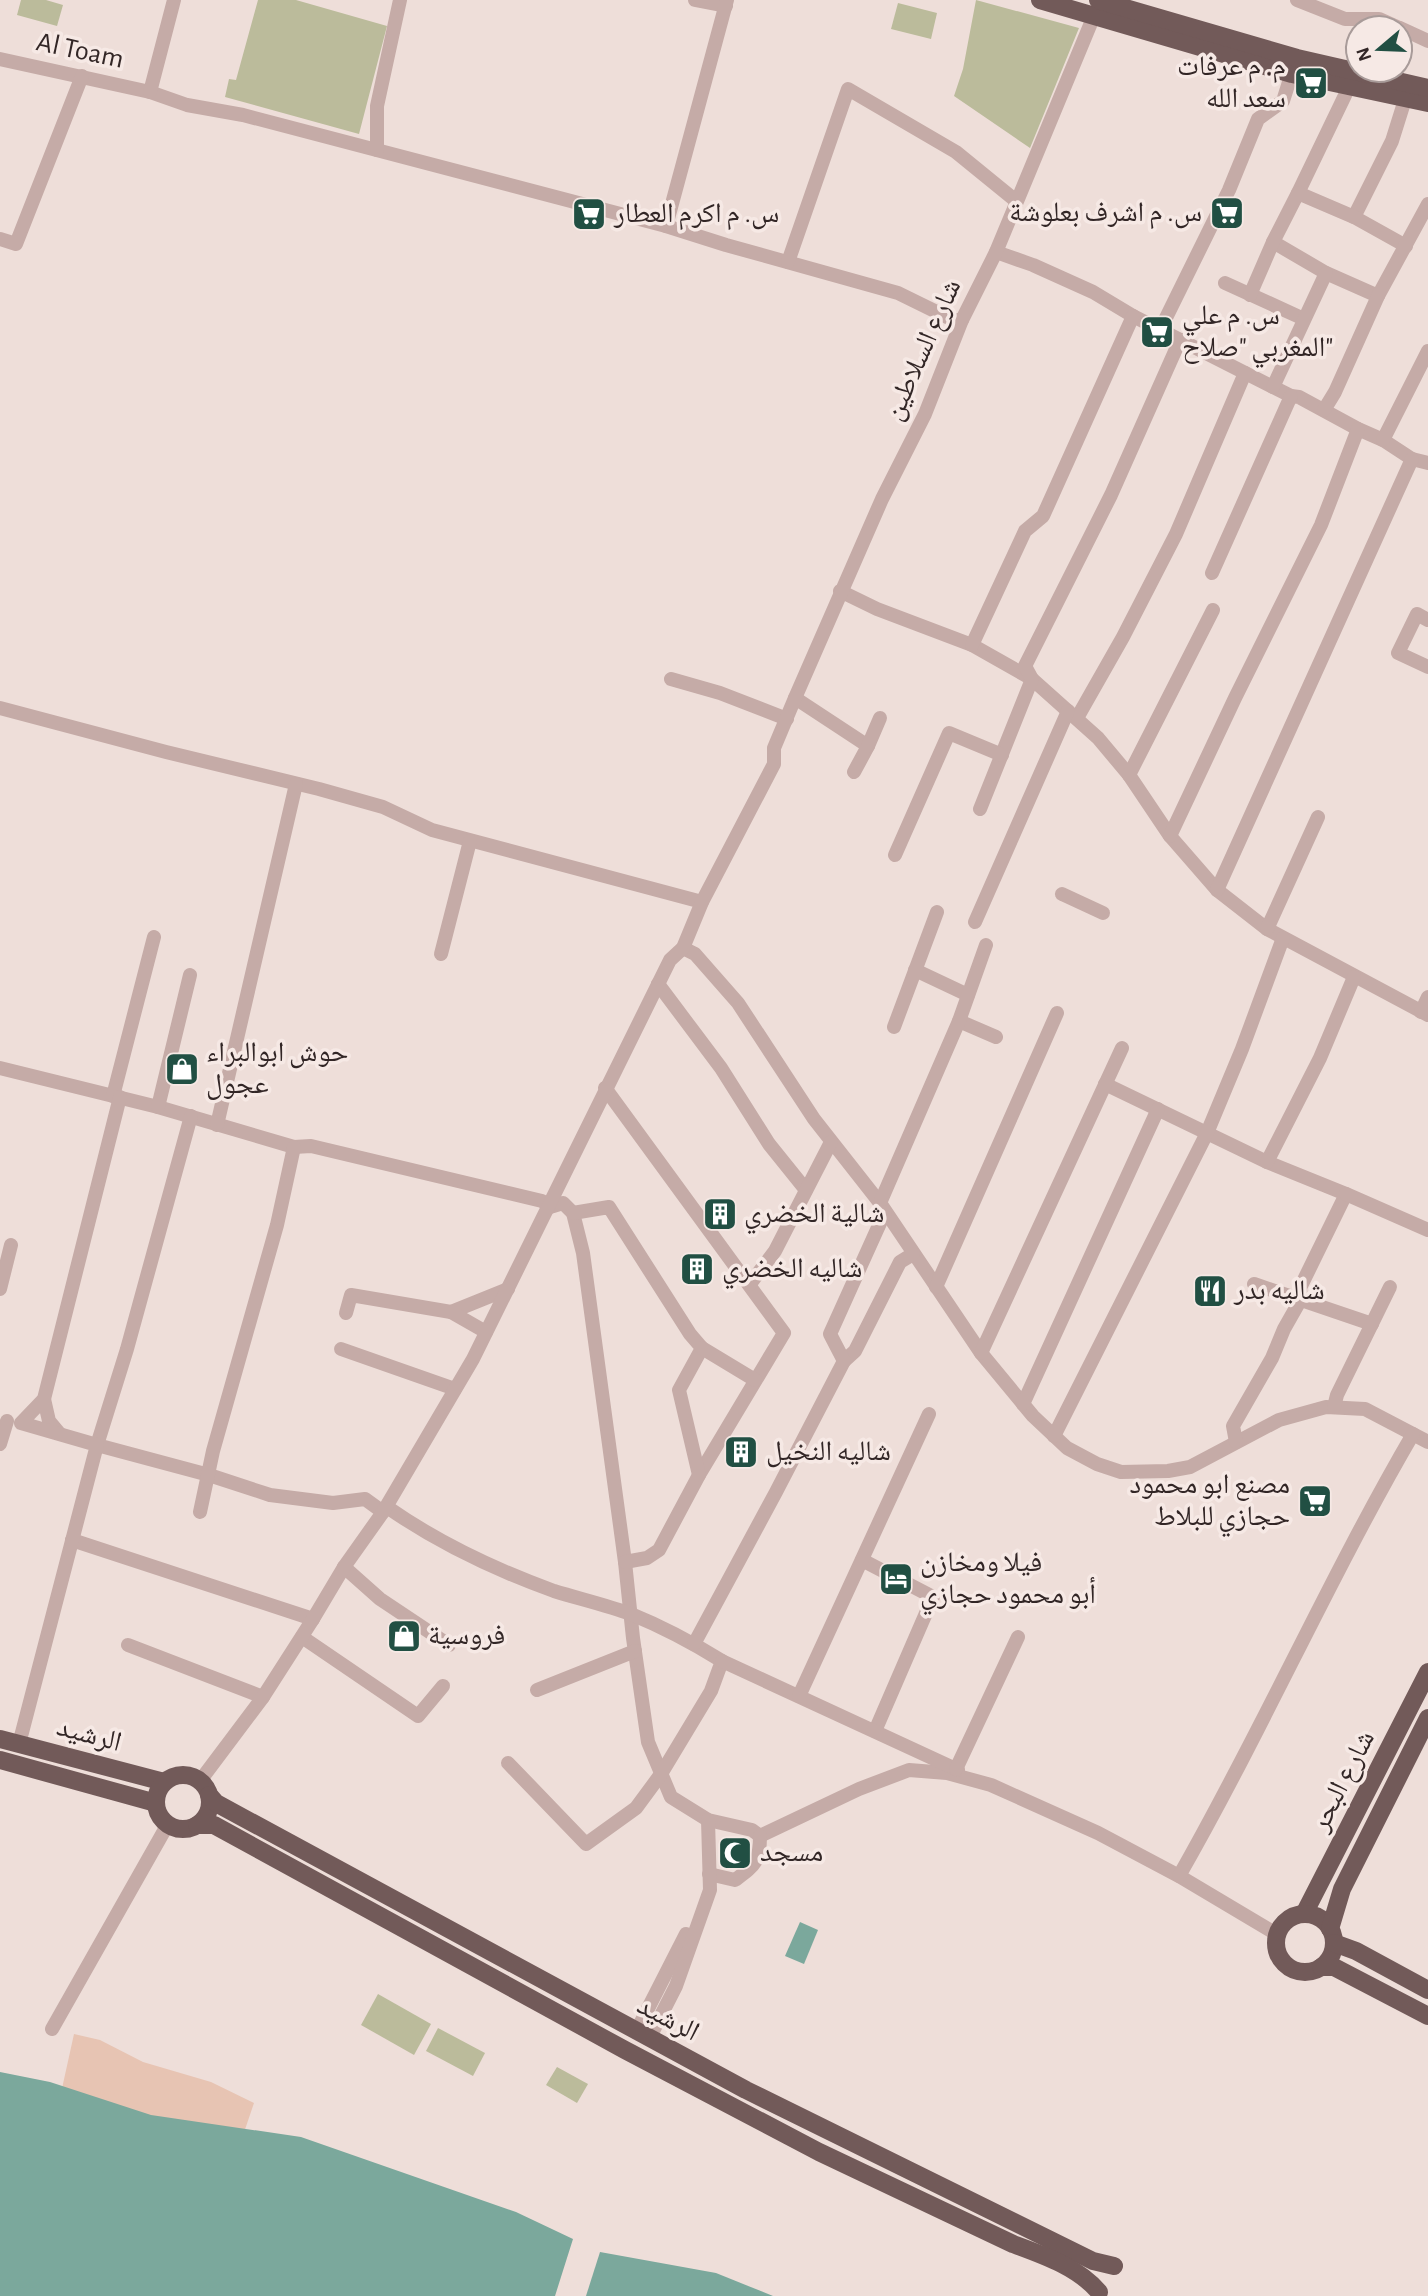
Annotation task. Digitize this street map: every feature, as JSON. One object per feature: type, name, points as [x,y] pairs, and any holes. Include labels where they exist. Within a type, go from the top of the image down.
[{"type":"main road","points":[[1040,0],[1098,4],[1295,66],[1349,88],[1407,91],[1428,88]]},
{"type":"main road","points":[[1295,66],[1407,91],[1428,103]]},
{"type":"main road","name":"شارع البحر","points":[[1304,1914],[1428,1672]]},
{"type":"main road","name":"شارع البحر","points":[[1332,1936],[1342,1889],[1428,1718]]},
{"type":"main road","name":"الرشيد","points":[[0,1739],[164,1782]]},
{"type":"main road","name":"الرشيد","points":[[0,1760],[156,1803]]},
{"type":"main road","points":[[186,1775],[205,1788],[209,1809],[197,1825],[183,1829],[168,1824],[162,1818],[156,1803],[157,1795],[164,1782],[171,1777],[186,1775]]},
{"type":"main road","name":"الرشيد","points":[[205,1788],[216,1803],[643,2035],[882,2158],[1093,2260],[1114,2266]]},
{"type":"main road","name":"الرشيد","points":[[197,1825],[214,1825],[625,2050],[808,2146],[1081,2275],[1099,2292]]},
{"type":"main road","points":[[1321,1967],[1333,1952],[1332,1936],[1324,1921],[1304,1914],[1288,1920],[1278,1935],[1278,1952],[1287,1965],[1301,1971],[1334,1967],[1428,2016]]},
{"type":"main road","points":[[1332,1936],[1428,1990]]},
{"type":"street","points":[[150,92],[174,0]]},
{"type":"street","points":[[377,150],[377,106],[400,0]]},
{"type":"street","points":[[666,226],[727,3],[695,0]]},
{"type":"street","points":[[1297,0],[1344,19]]},
{"type":"street","name":"شارع السلاطين","points":[[205,1788],[344,1567],[385,1509],[455,1389],[550,1206],[670,960],[683,948],[702,902],[774,764],[774,748],[795,698],[882,499],[925,414],[962,320],[996,251],[1015,200],[1052,120],[1098,4]]},
{"type":"street","name":"Al Toam","points":[[0,59],[150,92],[187,106],[243,115],[666,226],[898,293],[953,320],[962,320]]},
{"type":"street","points":[[1160,330],[1229,190],[1258,118],[1283,101],[1295,66]]},
{"type":"street","points":[[0,239],[16,244],[82,76]]},
{"type":"street","points":[[1250,295],[1273,242],[1349,88]]},
{"type":"street","points":[[788,262],[848,89],[926,132],[956,152],[1015,200]]},
{"type":"street","points":[[1354,217],[1392,141],[1407,91]]},
{"type":"street","points":[[1298,193],[1354,217],[1406,246]]},
{"type":"street","points":[[1324,410],[1335,392],[1378,296],[1428,204]]},
{"type":"street","points":[[1273,242],[1326,273],[1378,296]]},
{"type":"street","points":[[996,251],[1065,279],[1291,397],[1299,397],[1383,440],[1412,459],[1428,463]]},
{"type":"street","points":[[1273,387],[1326,273]]},
{"type":"street","points":[[1225,283],[1304,320]]},
{"type":"street","points":[[972,645],[1026,531],[1043,516],[1133,316]]},
{"type":"street","points":[[980,809],[1032,679],[1026,666],[1111,495],[1180,340]]},
{"type":"street","points":[[1383,440],[1428,351]]},
{"type":"street","points":[[975,922],[1072,715],[1123,637],[1176,534],[1245,373]]},
{"type":"street","points":[[1212,573],[1291,397]]},
{"type":"street","points":[[1170,836],[1321,526],[1358,429]]},
{"type":"street","points":[[1217,890],[1412,459]]},
{"type":"street","points":[[841,591],[877,609],[972,645],[1032,679],[1098,738],[1129,775],[1170,836],[1217,890],[1267,929],[1424,1013],[1428,997]]},
{"type":"street","points":[[1129,775],[1213,610]]},
{"type":"street","points":[[1428,620],[1417,614],[1398,653],[1428,667]]},
{"type":"street","points":[[671,679],[720,693],[788,719]]},
{"type":"street","points":[[795,698],[868,746]]},
{"type":"street","points":[[0,708],[383,807],[432,830],[702,902]]},
{"type":"street","points":[[854,772],[880,718]]},
{"type":"street","points":[[895,855],[949,733],[1002,755]]},
{"type":"street","points":[[217,1125],[296,784]]},
{"type":"street","points":[[1267,929],[1318,817]]},
{"type":"street","points":[[441,954],[470,841]]},
{"type":"street","points":[[1062,894],[1103,913]]},
{"type":"street","points":[[894,1027],[937,912]]},
{"type":"street","points":[[60,1434],[48,1422],[44,1399],[154,937]]},
{"type":"street","points":[[1054,1436],[1207,1133],[1242,1049],[1283,938]]},
{"type":"street","points":[[844,1361],[830,1334],[958,1021],[986,945]]},
{"type":"street","points":[[683,948],[695,954],[738,1003],[831,1142],[882,1208],[981,1353],[1023,1404],[1054,1436],[1080,1456],[1121,1472],[1168,1471],[1190,1466],[1279,1420],[1326,1407],[1365,1409],[1428,1442]]},
{"type":"street","points":[[915,970],[968,995]]},
{"type":"street","points":[[158,1107],[190,975]]},
{"type":"street","points":[[1267,1162],[1321,1058],[1354,976]]},
{"type":"street","points":[[658,984],[721,1068],[769,1144],[806,1190]]},
{"type":"street","points":[[936,1287],[1057,1013]]},
{"type":"street","points":[[958,1021],[996,1037]]},
{"type":"street","points":[[981,1353],[1122,1048]]},
{"type":"street","points":[[0,1068],[158,1107],[294,1147],[325,1149],[542,1201],[550,1206],[563,1203],[573,1213],[583,1253],[625,1562],[629,1614],[649,1742],[671,1797],[708,1820],[752,1830],[760,1836]]},
{"type":"street","points":[[1105,1084],[1267,1162],[1428,1230]]},
{"type":"street","points":[[606,1088],[784,1333],[699,1475],[659,1550],[647,1558],[625,1562]]},
{"type":"street","points":[[1023,1404],[1158,1109]]},
{"type":"street","points":[[19,1744],[97,1445],[127,1349],[191,1116]]},
{"type":"street","points":[[750,1284],[775,1251],[831,1142]]},
{"type":"street","points":[[200,1512],[213,1451],[277,1225],[294,1147]]},
{"type":"street","points":[[1236,1442],[1233,1426],[1272,1358],[1301,1299],[1300,1288],[1346,1194]]},
{"type":"street","points":[[573,1213],[609,1207],[690,1334],[702,1348],[755,1380]]},
{"type":"street","points":[[0,1289],[11,1245]]},
{"type":"street","points":[[694,1644],[844,1361],[855,1351],[900,1262],[913,1254]]},
{"type":"street","points":[[1255,1284],[1372,1324]]},
{"type":"street","points":[[1334,1407],[1390,1287]]},
{"type":"street","points":[[452,1312],[508,1289]]},
{"type":"street","points":[[346,1312],[351,1295],[452,1312],[486,1332]]},
{"type":"street","points":[[699,1475],[679,1390],[702,1348]]},
{"type":"street","points":[[341,1349],[455,1389]]},
{"type":"street","points":[[0,1444],[9,1421],[44,1399]]},
{"type":"street","points":[[799,1696],[929,1413]]},
{"type":"street","points":[[9,1421],[209,1475],[271,1495],[333,1503],[365,1499],[485,1562],[553,1590],[629,1614],[694,1644],[722,1661],[1098,1833],[1180,1876],[1278,1935]]},
{"type":"street","points":[[1180,1876],[1224,1797],[1365,1516],[1413,1434]]},
{"type":"street","points":[[72,1540],[313,1619]]},
{"type":"street","points":[[862,1560],[933,1597],[875,1731]]},
{"type":"street","points":[[344,1567],[380,1599],[449,1645]]},
{"type":"street","points":[[302,1637],[418,1716],[443,1686]]},
{"type":"street","points":[[956,1769],[1018,1637]]},
{"type":"street","points":[[128,1645],[262,1697]]},
{"type":"street","points":[[537,1690],[635,1651]]},
{"type":"street","points":[[508,1763],[586,1844],[636,1808],[661,1774],[711,1691],[722,1661]]},
{"type":"street","points":[[760,1836],[859,1789],[909,1770],[947,1773],[991,1785]]},
{"type":"street","points":[[643,2035],[677,1986],[710,1890],[708,1820]]},
{"type":"street","points":[[52,2029],[168,1824]]},
{"type":"street","points":[[709,1874],[734,1880],[754,1866],[760,1853],[760,1836]]},
{"type":"green space","points":[[21,0],[46,0],[63,5],[57,26],[17,15]]},
{"type":"green space","points":[[258,0],[296,0],[387,26],[359,134],[225,97],[229,79],[236,80]]},
{"type":"green space","points":[[976,0],[1079,28],[1030,148],[954,96],[963,69]]},
{"type":"green space","points":[[898,3],[937,13],[931,39],[891,29]]},
{"type":"green space","points":[[378,1994],[431,2024],[414,2055],[361,2025]]},
{"type":"green space","points":[[438,2028],[485,2053],[473,2076],[426,2051]]},
{"type":"green space","points":[[557,2067],[588,2084],[577,2103],[546,2085]]},
{"type":"sand","points":[[74,2034],[100,2040],[143,2062],[211,2082],[254,2103],[237,2153],[61,2093]]},
{"type":"water","points":[[800,1922],[818,1930],[804,1964],[785,1956]]},
{"type":"water","points":[[0,2072],[50,2082],[151,2115],[301,2137],[516,2212],[573,2239],[555,2296],[0,2296]]},
{"type":"water","points":[[600,2252],[716,2273],[773,2296],[586,2296]]},
{"type":"place","name":"م. م عرفات سعد الله","points":[[1311,83]]},
{"type":"place","name":"س. م اشرف بعلوشة","points":[[1227,213]]},
{"type":"place","name":"س. م اكرم العطار","points":[[589,214]]},
{"type":"place","name":"س. م علي المغربي \"صلاح\"","points":[[1157,332]]},
{"type":"place","name":"حوش ابوالبراء عجول","points":[[182,1069]]},
{"type":"place","name":"شالية الخضري","points":[[720,1214]]},
{"type":"place","name":"شاليه الخضري","points":[[697,1269]]},
{"type":"place","name":"شاليه بدر","points":[[1210,1291]]},
{"type":"place","name":"شاليه النخيل","points":[[741,1452]]},
{"type":"place","name":"مصنع ابو محمود حجازي للبلاط","points":[[1315,1501]]},
{"type":"place","name":"فيلا ومخازن أبو محمود حجازي","points":[[896,1579]]},
{"type":"place","name":"فروسية","points":[[404,1636]]},
{"type":"place","name":"مسجد","points":[[735,1853]]}]
